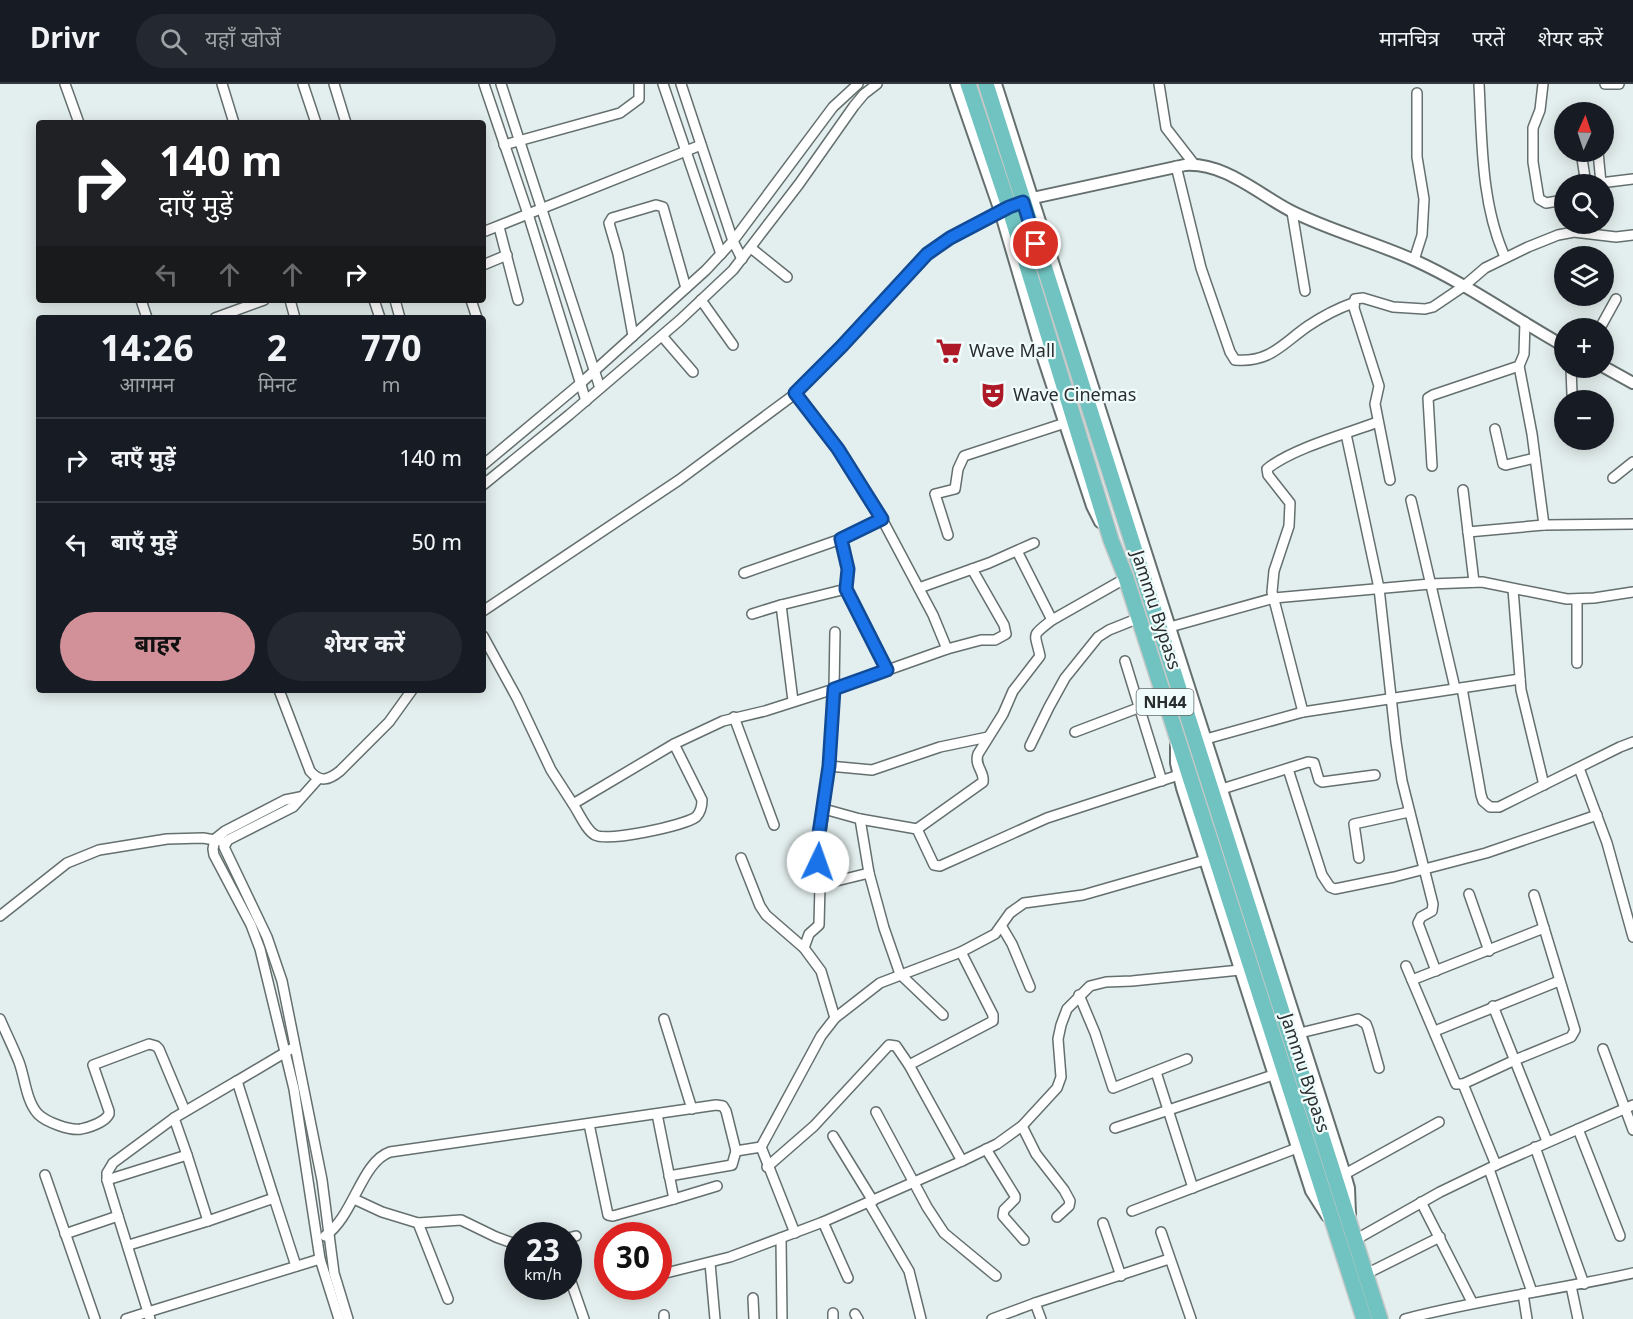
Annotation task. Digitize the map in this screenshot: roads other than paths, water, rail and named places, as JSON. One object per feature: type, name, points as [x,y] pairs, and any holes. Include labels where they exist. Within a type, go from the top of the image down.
[{"type":"highway","name":"Jammu Bypass","points":[[968,84],[1016,204],[1380,1319]]},
{"type":"highway","name":"Jammu Bypass","points":[[986,84],[1016,204],[1111,540],[1126,578],[1176,737],[1183,774],[1364,1319]]},
{"type":"street","points":[[65,84],[78,120]]},
{"type":"street","points":[[222,84],[233,120]]},
{"type":"street","points":[[303,84],[315,120]]},
{"type":"street","points":[[334,84],[345,120]]},
{"type":"street","points":[[486,84],[586,401]]},
{"type":"street","points":[[501,84],[600,388]]},
{"type":"street","points":[[504,145],[620,113],[639,99],[639,84]]},
{"type":"street","points":[[663,84],[721,254]]},
{"type":"street","points":[[681,84],[733,242],[742,259]]},
{"type":"street","points":[[858,84],[859,101]]},
{"type":"street","points":[[486,462],[581,383],[733,242],[833,107],[858,84]]},
{"type":"street","points":[[486,483],[662,336],[742,259],[859,101],[877,84]]},
{"type":"street","points":[[956,84],[1016,204],[1170,627],[1345,1174],[1351,1205],[1349,1222]]},
{"type":"street","points":[[996,84],[1044,361],[1096,517],[1111,540]]},
{"type":"street","points":[[1159,84],[1166,128],[1194,164]]},
{"type":"street","points":[[1479,84],[1485,176],[1494,228],[1505,257]]},
{"type":"street","points":[[1542,84],[1540,110],[1533,128],[1533,162],[1539,200],[1546,203],[1554,202]]},
{"type":"street","points":[[1605,84],[1619,84]]},
{"type":"street","points":[[1414,260],[1422,236],[1424,208],[1417,157],[1417,93]]},
{"type":"street","points":[[486,231],[701,145]]},
{"type":"street","points":[[486,609],[679,480],[795,393],[927,254],[950,238],[1016,204],[1176,166],[1203,164],[1220,171],[1292,212],[1414,260],[1464,286],[1554,340]]},
{"type":"street","points":[[1176,166],[1201,268],[1230,352],[1235,360],[1250,360],[1269,355],[1327,313],[1353,303],[1355,299],[1363,298],[1394,307],[1425,309],[1433,307],[1464,286],[1485,268],[1505,257],[1567,232],[1585,232],[1616,237],[1633,235]]},
{"type":"street","points":[[1614,182],[1633,179]]},
{"type":"street","points":[[633,336],[620,264],[609,223],[612,218],[656,205],[663,207],[686,288]]},
{"type":"street","points":[[1292,212],[1305,291]]},
{"type":"street","points":[[499,227],[518,300]]},
{"type":"street","points":[[751,249],[787,277]]},
{"type":"street","points":[[486,264],[507,255]]},
{"type":"street","points":[[1606,318],[1616,299]]},
{"type":"street","points":[[701,300],[733,345]]},
{"type":"street","points":[[223,315],[256,303]]},
{"type":"street","points":[[1353,303],[1379,386],[1375,399],[1390,480]]},
{"type":"street","points":[[1525,322],[1524,354],[1519,366],[1544,525]]},
{"type":"street","points":[[662,336],[693,372]]},
{"type":"street","points":[[1432,466],[1428,398],[1433,394],[1519,366]]},
{"type":"street","points":[[1614,373],[1633,383]]},
{"type":"street","points":[[795,393],[838,449],[882,519],[933,615],[947,649]]},
{"type":"street","points":[[1304,712],[1274,598],[1272,581],[1289,525],[1289,500],[1270,478],[1267,469],[1302,451],[1378,422]]},
{"type":"street","points":[[948,535],[935,494],[955,489],[958,469],[964,456],[1065,423]]},
{"type":"street","points":[[1495,429],[1503,464],[1535,458]]},
{"type":"street","points":[[1346,434],[1379,588],[1396,742],[1409,812],[1433,906],[1432,911],[1421,917],[1418,923],[1436,972]]},
{"type":"street","points":[[1613,478],[1633,462]]},
{"type":"street","points":[[1463,490],[1474,582]]},
{"type":"street","points":[[1411,500],[1430,584],[1459,688],[1481,795],[1486,805],[1499,807],[1633,742]]},
{"type":"street","points":[[744,573],[841,539],[882,519]]},
{"type":"street","points":[[1468,532],[1544,525],[1633,524]]},
{"type":"street","points":[[841,539],[848,569],[846,589],[887,670]]},
{"type":"street","points":[[919,588],[1034,543]]},
{"type":"street","points":[[1017,551],[1052,620]]},
{"type":"street","points":[[573,804],[674,744],[734,717],[765,711],[834,689],[947,649],[981,640],[999,639],[1006,632],[972,569]]},
{"type":"street","points":[[824,809],[860,819],[917,829],[983,782],[976,757],[1003,714],[1013,691],[1040,656],[1034,638],[1035,634],[1052,620],[1126,578]]},
{"type":"street","points":[[1170,627],[1274,598],[1430,584],[1474,582],[1567,599],[1633,592]]},
{"type":"street","points":[[752,614],[846,589]]},
{"type":"street","points":[[1513,590],[1520,679],[1544,786]]},
{"type":"street","points":[[1577,599],[1577,663]]},
{"type":"street","points":[[781,605],[793,701]]},
{"type":"street","points":[[1030,746],[1065,678],[1098,637],[1108,630],[1139,618]]},
{"type":"street","points":[[804,948],[809,934],[819,925],[818,846],[829,766],[835,632]]},
{"type":"street","points":[[486,641],[518,698],[551,770],[591,833],[603,837],[650,831],[690,820],[698,815],[702,807],[702,800],[674,744]]},
{"type":"street","points":[[1125,661],[1162,781]]},
{"type":"street","points":[[1206,739],[1304,712],[1520,679]]},
{"type":"street","points":[[280,693],[310,771],[318,778],[332,778],[340,771],[389,722],[410,693]]},
{"type":"street","points":[[1075,732],[1138,708]]},
{"type":"street","points":[[734,717],[774,825]]},
{"type":"street","points":[[829,766],[872,770],[940,747],[988,737]]},
{"type":"street","points":[[1222,789],[1308,762],[1314,763],[1322,783],[1375,775]]},
{"type":"street","points":[[1579,768],[1615,868],[1633,937]]},
{"type":"street","points":[[1288,769],[1322,875],[1330,887],[1342,889],[1486,853],[1597,815]]},
{"type":"street","points":[[917,829],[934,865],[940,866],[1047,818],[1183,774],[1205,860],[1296,1148],[1311,1191],[1333,1224]]},
{"type":"street","points":[[0,916],[67,863],[99,850],[167,839],[215,839],[226,843],[293,807],[318,778]]},
{"type":"street","points":[[300,797],[285,800],[225,831],[215,839],[213,849],[260,949],[294,1089],[320,1259],[339,1319]]},
{"type":"street","points":[[1359,858],[1353,824],[1409,812]]},
{"type":"street","points":[[860,819],[869,873],[900,974],[944,1016]]},
{"type":"street","points":[[226,843],[226,851],[267,937],[282,981],[318,1157],[327,1234],[336,1281],[348,1319]]},
{"type":"street","points":[[741,858],[760,906],[766,915],[804,948],[821,971],[835,1018]]},
{"type":"street","points":[[736,1152],[760,1147],[820,1036],[835,1018],[874,987],[900,974],[961,952],[991,937],[1002,927],[1010,913],[1024,903],[1083,895],[1205,860]]},
{"type":"street","points":[[820,885],[869,873]]},
{"type":"street","points":[[1469,894],[1489,951]]},
{"type":"street","points":[[1406,966],[1435,1031],[1453,1081],[1459,1085],[1574,1034],[1575,1030],[1558,981],[1534,895]]},
{"type":"street","points":[[1002,927],[1012,944],[1030,987]]},
{"type":"street","points":[[1412,980],[1544,928]]},
{"type":"street","points":[[909,1065],[993,1021],[993,1015],[961,952]]},
{"type":"street","points":[[672,1272],[710,1263],[823,1222],[962,1161],[1022,1126],[1053,1094],[1060,1083],[1058,1039],[1060,1025],[1067,1009],[1079,995],[1095,983],[1240,970]]},
{"type":"street","points":[[1435,1031],[1558,981]]},
{"type":"street","points":[[1079,995],[1095,1033],[1113,1088],[1186,1059]]},
{"type":"street","points":[[1493,1006],[1547,1141]]},
{"type":"street","points":[[0,1019],[19,1062],[33,1106],[40,1116],[69,1130],[84,1129],[106,1119],[109,1114],[93,1065],[147,1044],[159,1049],[183,1105]]},
{"type":"street","points":[[664,1019],[692,1109]]},
{"type":"street","points":[[1300,1033],[1358,1019],[1368,1029],[1378,1068]]},
{"type":"street","points":[[768,1167],[814,1126],[889,1045],[896,1046],[909,1065],[962,1161]]},
{"type":"street","points":[[149,1315],[107,1180],[107,1173],[113,1163],[174,1118],[183,1105],[237,1081],[296,1046]]},
{"type":"street","points":[[1603,1049],[1629,1107],[1633,1130]]},
{"type":"street","points":[[1156,1072],[1193,1188]]},
{"type":"street","points":[[1115,1128],[1273,1075]]},
{"type":"street","points":[[237,1081],[296,1266]]},
{"type":"street","points":[[1463,1084],[1492,1167],[1528,1293],[1527,1319]]},
{"type":"street","points":[[317,1240],[342,1220],[374,1162],[390,1152],[716,1105],[723,1107],[736,1152],[732,1166],[669,1176]]},
{"type":"street","points":[[1355,1240],[1421,1202],[1492,1167],[1629,1107]]},
{"type":"street","points":[[876,1112],[927,1208],[944,1233],[996,1276]]},
{"type":"street","points":[[657,1114],[674,1198]]},
{"type":"street","points":[[174,1118],[208,1221]]},
{"type":"street","points":[[1345,1174],[1439,1122]]},
{"type":"street","points":[[589,1124],[608,1215],[613,1216],[717,1186]]},
{"type":"street","points":[[1022,1126],[1036,1154],[1069,1200],[1069,1206],[1057,1217]]},
{"type":"street","points":[[1578,1129],[1620,1236]]},
{"type":"street","points":[[833,1136],[909,1271],[921,1319]]},
{"type":"street","points":[[760,1147],[795,1233]]},
{"type":"street","points":[[1535,1147],[1584,1284]]},
{"type":"street","points":[[1132,1211],[1296,1148]]},
{"type":"street","points":[[986,1149],[1015,1196],[1015,1199],[1004,1210],[1004,1216],[1024,1240]]},
{"type":"street","points":[[107,1180],[187,1155]]},
{"type":"street","points":[[305,1161],[318,1157]]},
{"type":"street","points":[[45,1174],[95,1319]]},
{"type":"street","points":[[129,1245],[274,1198]]},
{"type":"street","points":[[354,1199],[382,1212],[418,1223],[461,1220],[504,1241]]},
{"type":"street","points":[[1421,1202],[1472,1302]]},
{"type":"street","points":[[65,1234],[118,1216]]},
{"type":"street","points":[[823,1222],[848,1278]]},
{"type":"street","points":[[418,1223],[448,1299]]},
{"type":"street","points":[[1103,1223],[1120,1276]]},
{"type":"street","points":[[1161,1232],[1191,1319]]},
{"type":"street","points":[[1366,1274],[1440,1237]]},
{"type":"street","points":[[781,1238],[782,1319]]},
{"type":"street","points":[[992,1319],[1169,1258]]},
{"type":"street","points":[[126,1319],[149,1315],[320,1259]]},
{"type":"street","points":[[710,1263],[715,1319]]},
{"type":"street","points":[[1404,1319],[1472,1302],[1584,1284],[1633,1273]]},
{"type":"street","points":[[1571,1286],[1578,1319]]},
{"type":"street","points":[[753,1298],[754,1319]]},
{"type":"street","points":[[577,1300],[584,1319]]},
{"type":"street","points":[[1035,1303],[1041,1319]]},
{"type":"place","name":"Wave Mall","points":[[949,351]]},
{"type":"place","name":"Wave Cinemas","points":[[993,395]]}]
